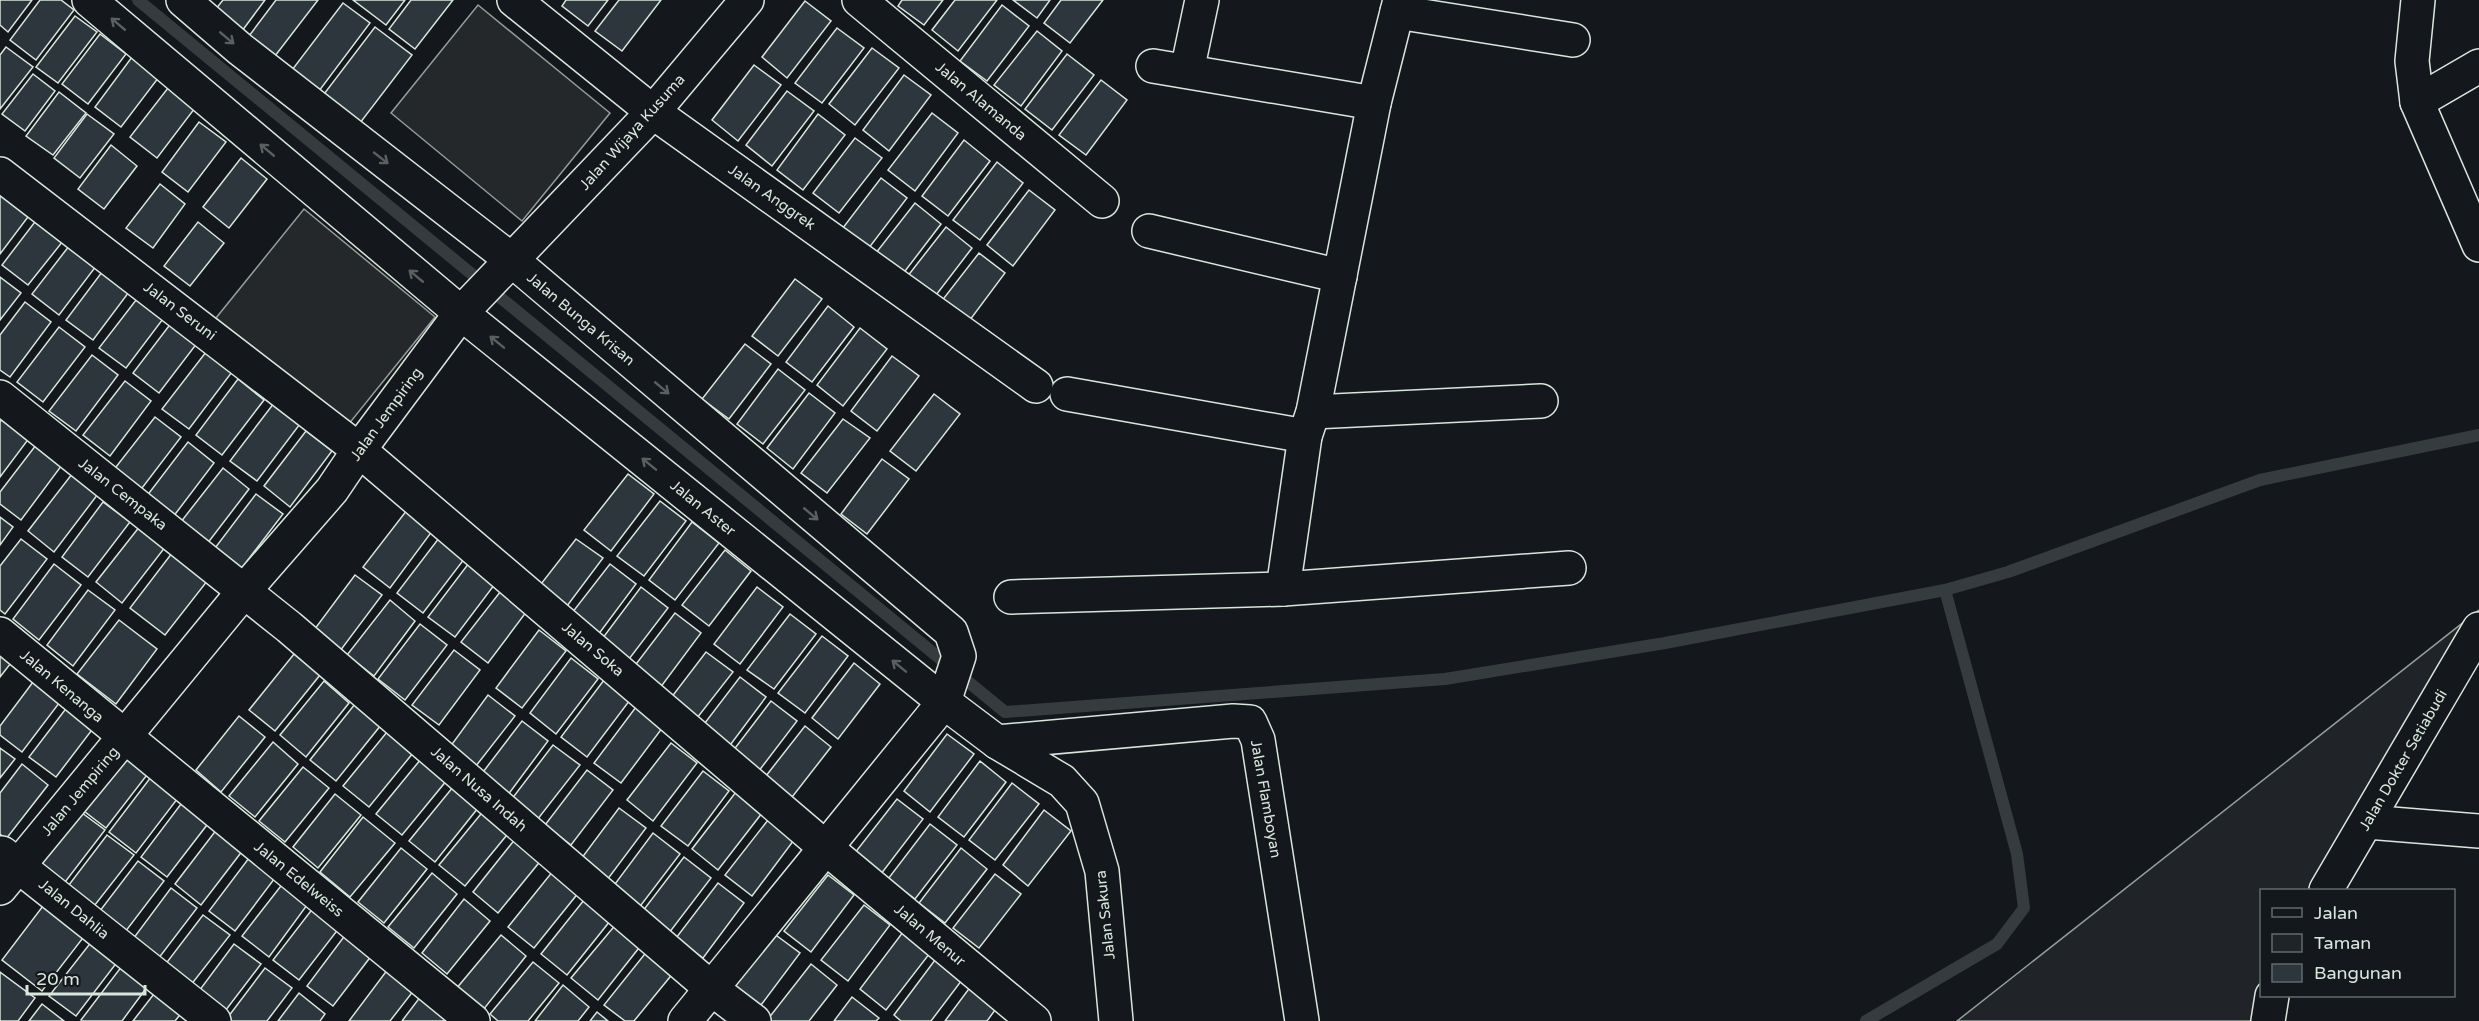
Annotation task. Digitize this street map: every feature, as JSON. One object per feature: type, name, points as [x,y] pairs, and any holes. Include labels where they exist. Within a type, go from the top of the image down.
[{"type":"street","points":[[89,0],[461,313]]},
{"type":"street","name":"Jalan Bunga Krisan","points":[[183,0],[240,48],[513,261],[951,632],[959,656],[944,702]]},
{"type":"street","name":"Jalan Anggrek","points":[[514,0],[652,112],[1036,386]]},
{"type":"street","name":"Jalan Wijaya Kusuma","points":[[461,313],[513,261],[652,112],[747,0]]},
{"type":"street","name":"Jalan Alamanda","points":[[859,0],[1102,201]]},
{"type":"street","points":[[1187,71],[1202,0]]},
{"type":"street","points":[[2418,0],[2412,61],[2417,102],[2479,245]]},
{"type":"street","points":[[1283,589],[1309,424],[1374,103],[1398,6],[1573,40]]},
{"type":"street","points":[[1153,66],[1374,103]]},
{"type":"street","points":[[2417,102],[2479,66]]},
{"type":"street","name":"Jalan Seruni","points":[[0,174],[359,450]]},
{"type":"street","points":[[1149,231],[1340,276]]},
{"type":"street","name":"Jalan Jempiring","points":[[6,868],[125,736],[244,591],[332,490],[461,313]]},
{"type":"street","name":"Jalan Aster","points":[[461,313],[944,702]]},
{"type":"street","points":[[1067,394],[1309,424],[1541,401]]},
{"type":"street","name":"Jalan Cempaka","points":[[0,398],[244,591]]},
{"type":"street","name":"Jalan Soka","points":[[359,450],[826,848]]},
{"type":"street","points":[[1011,597],[1283,589],[1569,568]]},
{"type":"street","name":"Jalan Nusa Indah","points":[[244,591],[712,989],[754,1021]]},
{"type":"street","name":"Jalan Dokter Setiabudi","points":[[2327,889],[2479,629]]},
{"type":"street","name":"Jalan Kenanga","points":[[0,634],[111,727],[125,736]]},
{"type":"street","points":[[685,1021],[944,702]]},
{"type":"street","name":"Jalan Sakura","points":[[944,702],[997,742],[1062,781],[1082,803],[1102,871],[1116,1021]]},
{"type":"street","name":"Jalan Flamboyan","points":[[997,742],[1233,721],[1250,722],[1258,740],[1302,1021]]},
{"type":"street","name":"Jalan Edelweiss","points":[[125,736],[473,1021]]},
{"type":"street","points":[[2367,822],[2479,831]]},
{"type":"street","name":"Jalan Menur","points":[[826,848],[1034,1021]]},
{"type":"street","name":"Jalan Dahlia","points":[[6,868],[214,1021]]},
{"type":"street","points":[[2268,1021],[2272,997]]},
{"type":"green space","points":[[2479,610],[2479,624],[2323,889],[2260,889],[2260,997],[2262,997],[2269,1021],[1957,1021]]},
{"type":"shaded area","points":[[478,5],[610,113],[522,221],[391,113]]},
{"type":"shaded area","points":[[304,209],[435,317],[348,425],[216,318]]},
{"type":"building","points":[[0,0],[32,0],[8,32],[0,25]]},
{"type":"building","points":[[40,0],[61,0],[74,10],[36,60],[10,40]]},
{"type":"building","points":[[223,0],[265,0],[242,31],[215,10]]},
{"type":"building","points":[[276,0],[318,0],[275,56],[249,36]]},
{"type":"building","points":[[353,0],[405,0],[386,25]]},
{"type":"building","points":[[411,0],[453,0],[415,49],[389,29]]},
{"type":"building","points":[[566,0],[608,0],[588,26],[562,6]]},
{"type":"building","points":[[619,0],[661,0],[622,51],[595,31]]},
{"type":"building","points":[[902,0],[943,0],[924,25],[898,6]]},
{"type":"building","points":[[955,0],[997,0],[958,51],[932,30]]},
{"type":"building","points":[[1013,0],[1050,0],[1037,18]]},
{"type":"building","points":[[1061,0],[1103,0],[1070,43],[1044,23]]},
{"type":"building","points":[[805,1],[831,21],[787,78],[762,57]]},
{"type":"building","points":[[343,3],[370,23],[319,91],[292,70]]},
{"type":"building","points":[[1002,5],[1029,26],[987,81],[960,61]]},
{"type":"building","points":[[75,16],[97,32],[58,83],[36,67]]},
{"type":"building","points":[[375,27],[412,55],[360,123],[324,94]]},
{"type":"building","points":[[837,28],[864,48],[822,103],[795,83]]},
{"type":"building","points":[[1037,31],[1062,51],[1021,106],[994,85]]},
{"type":"building","points":[[100,34],[126,54],[88,104],[62,84]]},
{"type":"building","points":[[6,47],[33,67],[0,109],[0,55]]},
{"type":"building","points":[[872,48],[899,68],[855,125],[829,104]]},
{"type":"building","points":[[1067,54],[1094,75],[1052,130],[1025,109]]},
{"type":"building","points":[[132,57],[159,77],[121,127],[95,107]]},
{"type":"building","points":[[754,65],[781,85],[738,141],[712,120]]},
{"type":"building","points":[[33,74],[55,91],[25,131],[2,114]]},
{"type":"building","points":[[904,75],[931,95],[889,151],[863,130]]},
{"type":"building","points":[[1101,80],[1127,100],[1086,155],[1059,135]]},
{"type":"building","points":[[168,88],[195,108],[157,158],[130,137]]},
{"type":"building","points":[[787,91],[814,111],[772,166],[746,145]]},
{"type":"building","points":[[59,92],[86,113],[53,155],[26,136]]},
{"type":"building","points":[[932,113],[958,133],[915,191],[888,170]]},
{"type":"building","points":[[87,114],[114,134],[80,178],[54,158]]},
{"type":"building","points":[[818,114],[845,135],[803,190],[777,170]]},
{"type":"building","points":[[199,122],[226,142],[188,192],[162,172]]},
{"type":"building","points":[[855,138],[882,158],[839,213],[813,193]]},
{"type":"building","points":[[964,140],[990,161],[948,216],[922,196]]},
{"type":"building","points":[[111,145],[137,166],[104,209],[78,189]]},
{"type":"building","points":[[241,158],[267,179],[229,228],[203,207]]},
{"type":"building","points":[[997,162],[1023,183],[980,240],[953,220]]},
{"type":"building","points":[[881,178],[907,198],[865,253],[839,233]]},
{"type":"building","points":[[160,184],[185,204],[153,248],[126,228]]},
{"type":"building","points":[[7,188],[34,209],[0,254],[0,196]]},
{"type":"building","points":[[1029,190],[1055,210],[1013,266],[987,245]]},
{"type":"building","points":[[915,203],[941,224],[899,279],[872,258]]},
{"type":"building","points":[[44,210],[71,231],[28,285],[2,265]]},
{"type":"building","points":[[198,222],[224,243],[190,286],[164,266]]},
{"type":"building","points":[[946,227],[972,248],[930,303],[903,282]]},
{"type":"building","points":[[76,237],[103,257],[59,315],[32,294]]},
{"type":"building","points":[[979,253],[1005,273],[964,328],[937,307]]},
{"type":"building","points":[[108,264],[135,284],[93,340],[66,320]]},
{"type":"building","points":[[0,277],[21,293],[0,320]]},
{"type":"building","points":[[795,279],[822,299],[778,356],[752,336]]},
{"type":"building","points":[[143,291],[169,311],[126,368],[99,348]]},
{"type":"building","points":[[25,302],[51,322],[10,377],[0,370],[0,335]]},
{"type":"building","points":[[828,306],[854,327],[812,382],[786,362]]},
{"type":"building","points":[[175,318],[201,338],[159,393],[133,373]]},
{"type":"building","points":[[59,327],[85,347],[43,402],[17,382]]},
{"type":"building","points":[[860,328],[887,349],[843,406],[817,385]]},
{"type":"building","points":[[745,344],[771,364],[729,419],[702,399]]},
{"type":"building","points":[[206,352],[232,372],[189,429],[162,409]]},
{"type":"building","points":[[92,355],[118,375],[76,431],[49,411]]},
{"type":"building","points":[[892,356],[919,376],[877,431],[851,411]]},
{"type":"building","points":[[778,369],[805,390],[763,444],[737,424]]},
{"type":"building","points":[[238,379],[264,400],[222,455],[196,435]]},
{"type":"building","points":[[125,381],[151,401],[110,456],[83,435]]},
{"type":"building","points":[[809,393],[835,413],[793,469],[767,448]]},
{"type":"building","points":[[934,394],[960,414],[916,471],[890,451]]},
{"type":"building","points":[[274,403],[300,424],[257,481],[230,461]]},
{"type":"building","points":[[4,417],[30,437],[0,477],[0,422]]},
{"type":"building","points":[[155,417],[181,437],[139,492],[112,472]]},
{"type":"building","points":[[843,419],[870,438],[827,493],[801,473]]},
{"type":"building","points":[[306,431],[332,451],[290,507],[264,486]]},
{"type":"building","points":[[188,442],[214,463],[173,517],[146,497]]},
{"type":"building","points":[[36,445],[62,465],[21,520],[0,504],[0,492]]},
{"type":"building","points":[[882,459],[909,479],[867,534],[841,514]]},
{"type":"building","points":[[223,468],[249,489],[207,544],[180,523]]},
{"type":"building","points":[[72,474],[98,494],[54,552],[28,531]]},
{"type":"building","points":[[628,474],[654,494],[611,551],[584,530]]},
{"type":"building","points":[[256,494],[283,514],[241,569],[215,548]]},
{"type":"building","points":[[660,501],[686,521],[644,576],[617,556]]},
{"type":"building","points":[[103,502],[130,522],[88,577],[62,557]]},
{"type":"building","points":[[407,510],[433,530],[390,588],[363,567]]},
{"type":"building","points":[[0,517],[13,527],[0,545]]},
{"type":"building","points":[[692,522],[719,543],[675,600],[649,580]]},
{"type":"building","points":[[140,526],[166,546],[122,603],[96,582]]},
{"type":"building","points":[[439,538],[465,558],[423,613],[397,593]]},
{"type":"building","points":[[21,539],[47,559],[5,614],[0,610],[0,566]]},
{"type":"building","points":[[576,539],[603,558],[561,614],[534,593]]},
{"type":"building","points":[[725,550],[751,571],[709,626],[682,605]]},
{"type":"building","points":[[172,553],[208,580],[165,635],[130,608]]},
{"type":"building","points":[[472,559],[498,580],[455,637],[428,617]]},
{"type":"building","points":[[54,564],[81,585],[39,640],[13,619]]},
{"type":"building","points":[[610,564],[636,584],[595,639],[568,618]]},
{"type":"building","points":[[355,575],[382,595],[340,651],[314,630]]},
{"type":"building","points":[[504,587],[530,607],[488,663],[461,642]]},
{"type":"building","points":[[641,587],[668,608],[626,663],[599,643]]},
{"type":"building","points":[[757,587],[783,607],[740,664],[714,644]]},
{"type":"building","points":[[88,590],[115,610],[73,666],[47,645]]},
{"type":"building","points":[[390,600],[415,621],[374,676],[347,655]]},
{"type":"building","points":[[675,613],[701,633],[660,688],[633,668]]},
{"type":"building","points":[[790,614],[816,634],[774,689],[747,670]]},
{"type":"building","points":[[119,620],[157,649],[116,704],[77,674]]},
{"type":"building","points":[[420,624],[447,645],[405,700],[378,679]]},
{"type":"building","points":[[539,630],[566,651],[522,708],[496,688]]},
{"type":"building","points":[[822,636],[848,656],[805,713],[778,693]]},
{"type":"building","points":[[0,640],[18,654],[0,677]]},
{"type":"building","points":[[454,650],[480,670],[439,725],[412,705]]},
{"type":"building","points":[[706,652],[733,672],[690,727],[664,707]]},
{"type":"building","points":[[294,654],[320,675],[275,731],[249,710]]},
{"type":"building","points":[[571,658],[598,679],[556,734],[530,713]]},
{"type":"building","points":[[854,663],[880,684],[838,739],[812,718]]},
{"type":"building","points":[[39,674],[66,694],[22,752],[0,735],[0,726]]},
{"type":"building","points":[[740,677],[766,697],[725,752],[698,732]]},
{"type":"building","points":[[604,680],[630,700],[587,757],[561,737]]},
{"type":"building","points":[[324,681],[349,703],[306,757],[280,735]]},
{"type":"building","points":[[488,695],[515,716],[472,771],[447,751]]},
{"type":"building","points":[[771,701],[797,721],[755,776],[729,756]]},
{"type":"building","points":[[71,702],[98,722],[56,777],[29,757]]},
{"type":"building","points":[[355,704],[381,725],[336,781],[310,760]]},
{"type":"building","points":[[636,707],[663,727],[621,783],[594,763]]},
{"type":"building","points":[[239,716],[265,737],[221,792],[196,770]]},
{"type":"building","points":[[522,721],[548,741],[507,796],[480,776]]},
{"type":"building","points":[[805,726],[831,747],[789,801],[762,781]]},
{"type":"building","points":[[387,732],[413,753],[369,807],[343,786]]},
{"type":"building","points":[[947,734],[974,754],[930,812],[904,791]]},
{"type":"building","points":[[273,742],[298,764],[255,817],[229,796]]},
{"type":"building","points":[[671,743],[697,763],[653,821],[627,800]]},
{"type":"building","points":[[553,745],[580,765],[537,820],[511,800]]},
{"type":"building","points":[[0,748],[15,759],[0,778]]},
{"type":"building","points":[[123,751],[150,771],[106,828],[80,808]]},
{"type":"building","points":[[421,759],[447,780],[402,835],[376,814]]},
{"type":"building","points":[[980,761],[1006,782],[964,837],[938,817]]},
{"type":"building","points":[[22,764],[48,785],[6,839],[0,834],[0,793]]},
{"type":"building","points":[[303,767],[329,788],[285,842],[259,821]]},
{"type":"building","points":[[587,770],[613,790],[571,845],[545,825]]},
{"type":"building","points":[[703,771],[729,791],[688,846],[661,826]]},
{"type":"building","points":[[151,777],[178,798],[136,853],[109,832]]},
{"type":"building","points":[[1012,783],[1039,804],[995,860],[969,840]]},
{"type":"building","points":[[453,787],[478,808],[435,862],[409,841]]},
{"type":"building","points":[[736,792],[762,813],[718,870],[692,849]]},
{"type":"building","points":[[335,794],[361,815],[318,868],[293,847]]},
{"type":"building","points":[[897,799],[923,819],[881,874],[854,854]]},
{"type":"building","points":[[184,800],[210,821],[167,877],[141,857]]},
{"type":"building","points":[[619,808],[646,828],[604,884],[578,863]]},
{"type":"building","points":[[485,809],[511,830],[465,886],[439,865]]},
{"type":"building","points":[[78,810],[105,830],[62,886],[36,865]]},
{"type":"building","points":[[1044,810],[1071,831],[1028,886],[1003,865]]},
{"type":"building","points":[[363,817],[395,843],[350,897],[320,872]]},
{"type":"building","points":[[768,820],[794,840],[752,896],[725,875]]},
{"type":"building","points":[[930,824],[957,845],[915,899],[888,879]]},
{"type":"building","points":[[217,829],[243,850],[201,905],[175,884]]},
{"type":"building","points":[[653,833],[680,854],[638,909],[612,888]]},
{"type":"building","points":[[107,835],[134,855],[91,910],[65,890]]},
{"type":"building","points":[[516,838],[542,859],[498,913],[473,892]]},
{"type":"building","points":[[401,848],[427,869],[384,923],[358,902]]},
{"type":"building","points":[[961,848],[987,869],[945,923],[919,903]]},
{"type":"building","points":[[252,854],[278,874],[235,931],[209,911]]},
{"type":"building","points":[[684,857],[711,878],[669,933],[642,912]]},
{"type":"building","points":[[138,861],[164,881],[122,936],[96,916]]},
{"type":"building","points":[[553,871],[579,892],[534,948],[508,927]]},
{"type":"building","points":[[432,873],[457,894],[414,948],[388,927]]},
{"type":"building","points":[[995,874],[1021,894],[979,948],[953,928]]},
{"type":"building","points":[[828,875],[854,895],[811,952],[784,931]]},
{"type":"building","points":[[284,882],[310,901],[269,957],[242,936]]},
{"type":"building","points":[[718,883],[744,903],[703,958],[676,938]]},
{"type":"building","points":[[171,888],[197,908],[155,963],[130,943]]},
{"type":"building","points":[[464,899],[490,921],[447,974],[422,953]]},
{"type":"building","points":[[584,900],[610,921],[567,975],[541,954]]},
{"type":"building","points":[[46,902],[86,934],[42,991],[2,960]]},
{"type":"building","points":[[317,903],[343,923],[299,980],[273,960]]},
{"type":"building","points":[[864,905],[890,925],[848,981],[821,960]]},
{"type":"building","points":[[203,915],[230,935],[187,990],[161,970]]},
{"type":"building","points":[[617,923],[642,944],[598,1000],[571,978]]},
{"type":"building","points":[[349,930],[375,951],[333,1006],[307,986]]},
{"type":"building","points":[[903,932],[930,953],[886,1010],[860,989]]},
{"type":"building","points":[[773,933],[800,953],[758,1009],[731,988]]},
{"type":"building","points":[[501,935],[526,956],[483,1010],[456,989]]},
{"type":"building","points":[[92,941],[118,961],[76,1016],[49,996]]},
{"type":"building","points":[[234,944],[261,964],[219,1019],[193,999]]},
{"type":"building","points":[[648,950],[674,972],[634,1021],[625,1021],[604,1005]]},
{"type":"building","points":[[935,960],[962,980],[931,1021],[901,1021],[894,1015]]},
{"type":"building","points":[[125,962],[150,983],[122,1021],[82,1021],[81,1020]]},
{"type":"building","points":[[533,962],[559,983],[528,1021],[498,1021],[490,1014]]},
{"type":"building","points":[[811,964],[837,985],[809,1021],[771,1021],[768,1019]]},
{"type":"building","points":[[391,965],[418,985],[390,1021],[349,1021]]},
{"type":"building","points":[[265,968],[292,988],[267,1021],[225,1021]]},
{"type":"building","points":[[0,972],[35,998],[18,1021],[0,1021]]},
{"type":"building","points":[[563,985],[589,1007],[578,1021],[535,1021]]},
{"type":"building","points":[[971,986],[998,1006],[987,1021],[945,1021]]},
{"type":"building","points":[[157,990],[183,1011],[175,1021],[133,1021]]},
{"type":"building","points":[[424,992],[450,1012],[443,1021],[402,1021]]},
{"type":"building","points":[[299,993],[325,1014],[320,1021],[278,1021]]},
{"type":"building","points":[[852,997],[879,1018],[876,1021],[834,1021]]},
{"type":"building","points":[[42,1004],[64,1021],[29,1021]]},
{"type":"building","points":[[597,1012],[608,1021],[590,1021]]},
{"type":"waterway","points":[[138,0],[1005,712],[1445,679],[1665,643],[1945,590],[2008,572],[2260,480],[2479,435]]},
{"type":"waterway","points":[[1866,1021],[1997,944],[2024,908],[2017,854],[1945,590]]}]
